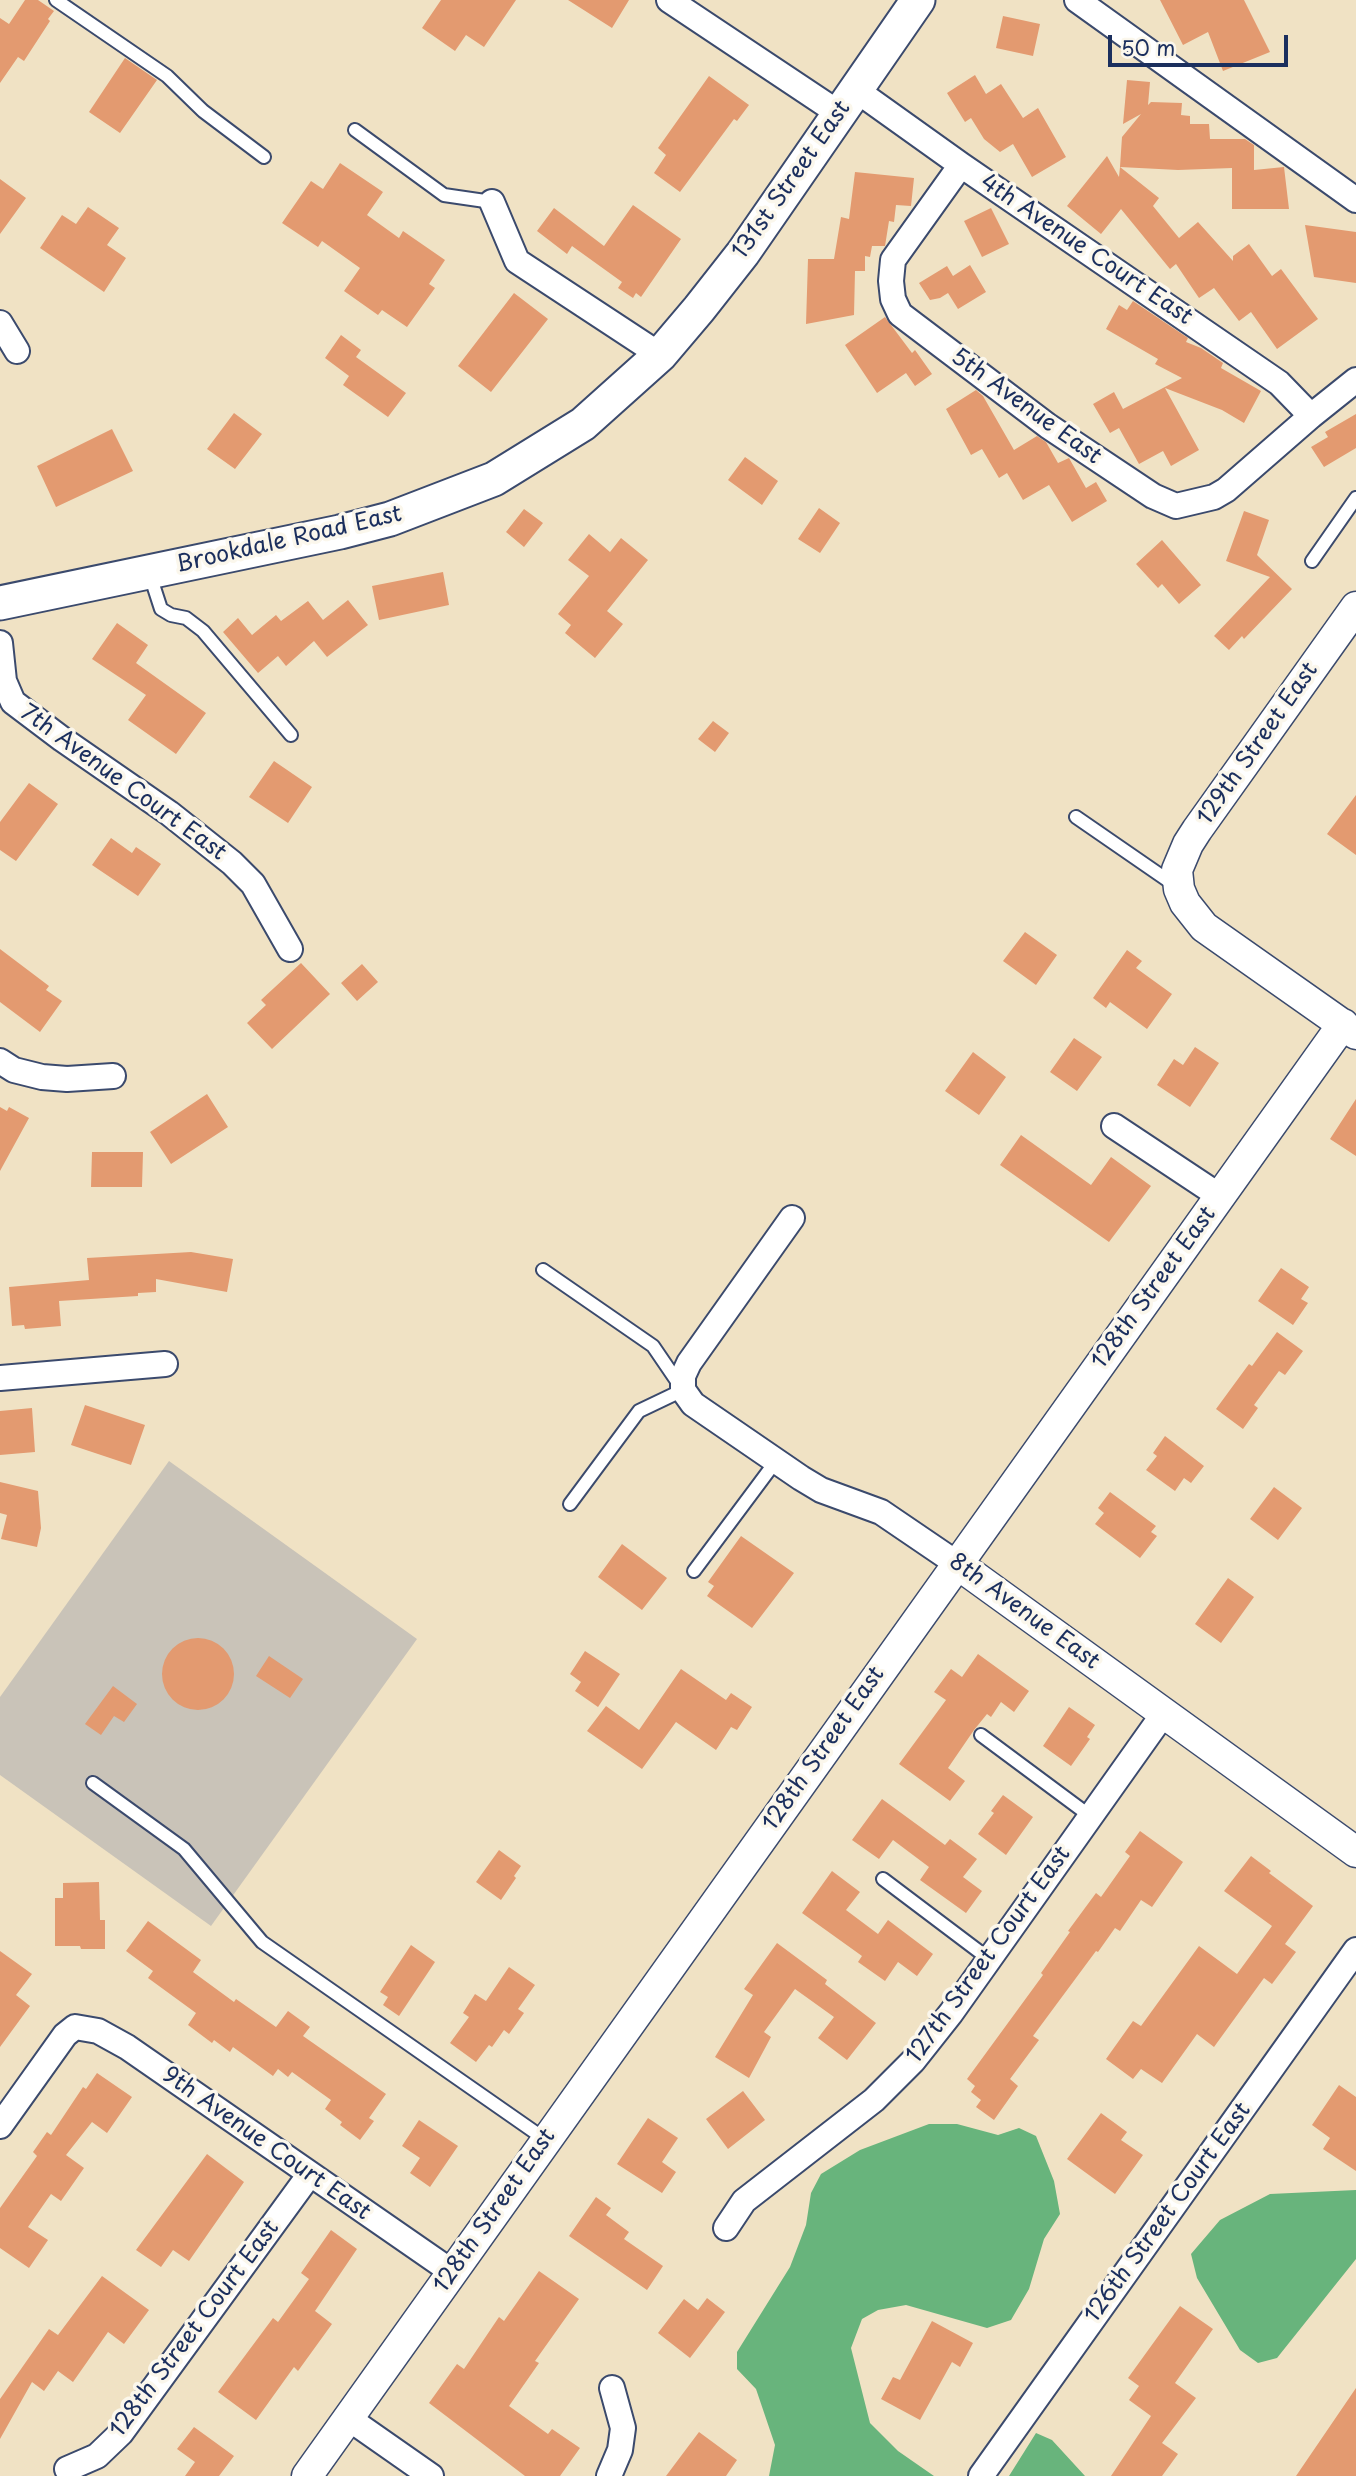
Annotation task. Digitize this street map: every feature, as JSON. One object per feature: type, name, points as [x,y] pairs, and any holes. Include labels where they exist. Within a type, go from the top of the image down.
[{"type":"main road","name":"131st Street East","points":[[660,355],[743,253],[918,0]]},
{"type":"main road","name":"Brookdale Road East","points":[[0,604],[390,519],[494,479],[583,424],[660,355]]},
{"type":"street","points":[[669,0],[848,102]]},
{"type":"street","points":[[1077,0],[1356,201]]},
{"type":"street","name":"4th Avenue Court East","points":[[848,102],[961,165],[1279,383],[1311,416]]},
{"type":"street","name":"5th Avenue East","points":[[961,165],[893,260],[893,299],[900,314],[914,326],[1048,426],[1153,496],[1175,506],[1214,497],[1226,490],[1311,416]]},
{"type":"street","points":[[492,202],[517,261],[660,355]]},
{"type":"street","points":[[0,324],[17,351]]},
{"type":"street","points":[[1311,416],[1356,380]]},
{"type":"street","name":"129th Street East","points":[[1179,889],[1177,870],[1188,844],[1356,607]]},
{"type":"street","name":"7th Avenue Court East","points":[[0,643],[4,681],[12,702],[169,813],[232,863],[253,884],[290,949]]},
{"type":"street","points":[[1179,889],[1192,914],[1204,927],[1349,1029]]},
{"type":"street","name":"128th Street East","points":[[307,2476],[956,1563],[1221,1197],[1349,1029]]},
{"type":"street","points":[[0,1061],[14,1070],[42,1077],[67,1079],[113,1076]]},
{"type":"street","points":[[1114,1126],[1221,1197]]},
{"type":"street","points":[[683,1390],[683,1376],[689,1363],[792,1218]]},
{"type":"street","points":[[0,1378],[165,1364]]},
{"type":"street","name":"8th Avenue East","points":[[683,1390],[693,1404],[775,1461],[821,1490],[881,1512],[956,1563],[1356,1852]]},
{"type":"street","name":"127th Street Court East","points":[[726,2228],[744,2201],[874,2100],[913,2061],[1164,1713]]},
{"type":"street","name":"126th Street Court East","points":[[981,2476],[1356,1951]]},
{"type":"street","name":"9th Avenue Court East","points":[[0,2126],[65,2035],[75,2027],[98,2031],[127,2047],[452,2272]]},
{"type":"street","name":"128th Street Court East","points":[[67,2469],[97,2456],[121,2433],[310,2175]]},
{"type":"street","points":[[609,2476],[620,2450],[623,2428],[612,2388]]},
{"type":"street","points":[[348,2418],[431,2476]]},
{"type":"lane","points":[[56,0],[167,76],[203,111],[264,157]]},
{"type":"lane","points":[[355,130],[444,195],[492,202]]},
{"type":"lane","points":[[1312,561],[1356,498]]},
{"type":"lane","points":[[149,572],[161,609],[171,615],[186,618],[203,631],[291,735]]},
{"type":"lane","points":[[1076,817],[1179,889]]},
{"type":"lane","points":[[543,1270],[653,1346],[683,1390],[639,1411],[570,1504]]},
{"type":"lane","points":[[694,1571],[775,1461]]},
{"type":"lane","points":[[981,1735],[1090,1816]]},
{"type":"lane","points":[[93,1783],[184,1849],[262,1942],[546,2140]]},
{"type":"lane","points":[[883,1879],[989,1959]]},
{"type":"shaded area","points":[[169,1461],[417,1639],[211,1926],[0,1775],[0,1697]]},
{"type":"green space","points":[[929,2124],[957,2124],[998,2135],[1019,2128],[1036,2136],[1054,2181],[1060,2214],[1044,2239],[1029,2289],[1011,2320],[987,2328],[906,2305],[878,2310],[862,2319],[851,2348],[870,2423],[898,2451],[934,2476],[769,2476],[775,2445],[756,2389],[737,2369],[737,2352],[790,2267],[806,2225],[811,2193],[821,2174],[860,2150]]},
{"type":"green space","points":[[1356,2190],[1356,2259],[1277,2358],[1258,2363],[1240,2350],[1197,2278],[1191,2254],[1220,2220],[1270,2194]]},
{"type":"green space","points":[[1036,2433],[1052,2440],[1085,2476],[1009,2476]]},
{"type":"building","points":[[25,0],[38,0],[54,11],[24,61],[18,57],[0,83],[0,18],[9,24]]},
{"type":"building","points":[[441,0],[516,0],[484,47],[466,35],[455,51],[422,28]]},
{"type":"building","points":[[568,0],[629,0],[612,28]]},
{"type":"building","points":[[1160,0],[1244,0],[1270,52],[1223,71],[1208,32],[1183,45]]},
{"type":"building","points":[[1003,16],[1040,24],[1033,56],[996,48]]},
{"type":"building","points":[[125,58],[157,80],[120,133],[89,112]]},
{"type":"building","points":[[975,75],[986,94],[1001,84],[1023,118],[1038,108],[1066,157],[1032,177],[1013,144],[1000,152],[984,139],[971,118],[965,122],[947,93]]},
{"type":"building","points":[[709,76],[749,105],[737,121],[734,119],[680,192],[654,173],[666,155],[658,148]]},
{"type":"building","points":[[1127,80],[1150,82],[1148,105],[1151,102],[1182,103],[1181,115],[1190,116],[1190,124],[1209,124],[1210,139],[1245,139],[1254,145],[1254,170],[1284,167],[1289,209],[1232,209],[1232,168],[1178,170],[1120,167],[1122,137],[1141,114],[1123,124]]},
{"type":"building","points":[[1107,156],[1119,177],[1120,167],[1159,198],[1153,206],[1179,238],[1198,222],[1233,261],[1233,256],[1249,244],[1272,276],[1281,269],[1318,319],[1277,349],[1251,312],[1239,321],[1214,288],[1199,298],[1176,264],[1170,269],[1121,209],[1101,234],[1067,206]]},
{"type":"building","points":[[340,163],[383,192],[367,215],[399,238],[403,231],[445,260],[429,284],[435,288],[407,327],[382,310],[378,315],[344,291],[360,268],[322,241],[318,247],[282,223],[311,181],[323,189]]},
{"type":"building","points":[[855,172],[914,178],[911,206],[896,205],[894,222],[889,221],[885,246],[872,246],[870,257],[865,256],[865,271],[855,271],[854,315],[806,324],[808,259],[834,259],[841,217],[849,219]]},
{"type":"building","points":[[0,179],[26,198],[0,234]]},
{"type":"building","points":[[633,205],[681,239],[641,297],[636,293],[633,298],[618,288],[622,282],[572,246],[567,254],[537,231],[554,208],[604,246]]},
{"type":"building","points":[[88,207],[119,228],[107,245],[126,258],[104,292],[40,248],[62,215],[76,224]]},
{"type":"building","points":[[991,208],[1009,244],[982,257],[964,221]]},
{"type":"building","points":[[1305,225],[1356,232],[1356,283],[1314,277]]},
{"type":"building","points":[[970,265],[986,292],[958,309],[948,293],[930,300],[919,283],[947,266],[953,276]]},
{"type":"building","points":[[514,293],[548,319],[491,392],[458,366]]},
{"type":"building","points":[[1133,301],[1188,338],[1186,342],[1201,348],[1223,363],[1221,368],[1261,391],[1244,423],[1222,410],[1165,388],[1199,450],[1171,466],[1163,451],[1139,464],[1119,428],[1110,433],[1093,404],[1114,392],[1123,409],[1182,378],[1155,364],[1158,359],[1106,329],[1119,305],[1127,310]]},
{"type":"building","points":[[885,317],[912,353],[915,350],[932,374],[915,386],[906,373],[877,393],[845,345]]},
{"type":"building","points":[[341,335],[361,350],[356,357],[406,393],[388,417],[343,385],[349,376],[325,358]]},
{"type":"building","points":[[976,390],[983,396],[1014,450],[1037,436],[1046,442],[1058,463],[1069,458],[1086,488],[1096,482],[1107,501],[1072,522],[1049,485],[1023,500],[1007,473],[999,478],[982,449],[971,455],[946,409]]},
{"type":"building","points":[[234,413],[262,434],[235,469],[207,449]]},
{"type":"building","points":[[1356,414],[1356,448],[1324,467],[1311,447],[1328,437],[1325,432]]},
{"type":"building","points":[[112,429],[133,471],[56,507],[37,466]]},
{"type":"building","points":[[745,457],[778,481],[762,505],[728,480]]},
{"type":"building","points":[[819,508],[840,523],[820,553],[798,539]]},
{"type":"building","points":[[524,509],[543,523],[524,547],[506,532]]},
{"type":"building","points":[[1244,511],[1269,520],[1257,555],[1292,589],[1244,639],[1242,636],[1229,650],[1214,636],[1270,577],[1226,561]]},
{"type":"building","points":[[589,534],[610,552],[621,538],[648,560],[607,611],[623,624],[595,658],[565,633],[571,625],[558,614],[589,576],[568,560]]},
{"type":"building","points":[[1162,540],[1201,585],[1179,604],[1162,584],[1158,588],[1136,564]]},
{"type":"building","points":[[443,572],[449,605],[379,620],[372,586]]},
{"type":"building","points":[[348,600],[368,625],[327,657],[314,641],[286,666],[278,656],[258,673],[223,632],[238,618],[252,635],[276,615],[281,621],[308,601],[323,620]]},
{"type":"building","points":[[117,623],[148,645],[136,663],[206,713],[176,754],[128,720],[146,695],[92,659]]},
{"type":"building","points":[[713,721],[729,733],[715,752],[698,739]]},
{"type":"building","points":[[274,761],[312,787],[288,823],[249,797]]},
{"type":"building","points":[[29,783],[58,804],[16,861],[0,850],[0,822]]},
{"type":"building","points":[[1356,795],[1356,855],[1327,834]]},
{"type":"building","points":[[111,838],[132,853],[136,847],[161,864],[138,896],[92,865]]},
{"type":"building","points":[[1025,932],[1057,955],[1036,985],[1003,961]]},
{"type":"building","points":[[0,949],[49,986],[46,990],[62,1001],[40,1032],[0,1002]]},
{"type":"building","points":[[1127,950],[1142,961],[1136,968],[1172,994],[1147,1029],[1110,1002],[1106,1008],[1093,998]]},
{"type":"building","points":[[301,963],[330,994],[272,1049],[247,1023],[266,1005],[261,1000]]},
{"type":"building","points":[[362,964],[378,982],[357,1001],[341,983]]},
{"type":"building","points":[[1074,1038],[1102,1057],[1077,1091],[1050,1072]]},
{"type":"building","points":[[1195,1047],[1219,1063],[1190,1107],[1157,1085],[1174,1059],[1183,1065]]},
{"type":"building","points":[[973,1052],[1006,1077],[979,1115],[945,1091]]},
{"type":"building","points":[[207,1094],[228,1127],[171,1164],[150,1132]]},
{"type":"building","points":[[1356,1099],[1356,1156],[1330,1139]]},
{"type":"building","points":[[0,1107],[7,1111],[9,1107],[29,1118],[0,1171]]},
{"type":"building","points":[[1021,1135],[1091,1185],[1111,1157],[1151,1186],[1109,1242],[1000,1165]]},
{"type":"building","points":[[92,1152],[143,1152],[142,1187],[91,1187]]},
{"type":"building","points":[[191,1252],[233,1259],[227,1292],[156,1279],[156,1292],[138,1293],[138,1296],[59,1301],[61,1326],[25,1329],[24,1325],[12,1326],[9,1287],[89,1280],[87,1258]]},
{"type":"building","points":[[1281,1268],[1309,1287],[1301,1299],[1308,1303],[1293,1325],[1258,1301]]},
{"type":"building","points":[[1277,1332],[1303,1351],[1285,1375],[1279,1371],[1254,1405],[1258,1408],[1243,1429],[1216,1409]]},
{"type":"building","points":[[85,1405],[145,1425],[131,1465],[71,1445]]},
{"type":"building","points":[[32,1408],[35,1452],[0,1455],[0,1411]]},
{"type":"building","points":[[1165,1436],[1204,1466],[1191,1483],[1184,1478],[1175,1491],[1146,1470],[1157,1456],[1153,1453]]},
{"type":"building","points":[[0,1482],[38,1491],[41,1528],[37,1547],[1,1539],[7,1515],[0,1513]]},
{"type":"building","points":[[1274,1487],[1302,1508],[1278,1540],[1250,1519]]},
{"type":"building","points":[[1110,1492],[1156,1526],[1151,1532],[1157,1536],[1140,1558],[1095,1524],[1104,1513],[1098,1508]]},
{"type":"building","points":[[741,1536],[794,1573],[752,1628],[707,1596],[714,1586],[708,1582]]},
{"type":"building","points":[[622,1544],[667,1578],[642,1610],[598,1577]]},
{"type":"building","points":[[1228,1578],[1254,1597],[1221,1643],[1195,1624]]},
{"type":"building","points":[[205,1638],[224,1648],[232,1660],[232,1688],[224,1700],[212,1708],[191,1710],[172,1700],[164,1688],[162,1667],[172,1648],[184,1640]]},
{"type":"building","points":[[585,1651],[620,1674],[598,1707],[575,1691],[581,1682],[570,1674]]},
{"type":"building","points":[[978,1654],[1029,1691],[1014,1712],[1001,1702],[991,1717],[987,1714],[974,1730],[948,1768],[965,1781],[950,1801],[899,1764],[946,1700],[934,1692],[951,1669],[962,1677]]},
{"type":"building","points":[[269,1656],[303,1679],[290,1698],[256,1676]]},
{"type":"building","points":[[681,1669],[726,1700],[731,1693],[752,1707],[737,1730],[731,1727],[716,1750],[676,1722],[642,1769],[587,1731],[606,1706],[639,1730]]},
{"type":"building","points":[[113,1686],[137,1704],[124,1722],[114,1716],[101,1735],[85,1724]]},
{"type":"building","points":[[1069,1707],[1095,1725],[1087,1737],[1090,1739],[1071,1766],[1043,1746]]},
{"type":"building","points":[[1003,1795],[1033,1817],[1006,1855],[978,1834],[994,1813],[991,1811]]},
{"type":"building","points":[[882,1799],[945,1845],[950,1839],[977,1859],[963,1877],[982,1891],[966,1913],[920,1880],[929,1867],[893,1840],[879,1859],[852,1840]]},
{"type":"building","points":[[1140,1831],[1183,1862],[1152,1907],[1141,1900],[1120,1931],[1115,1928],[1033,2036],[1039,2040],[1010,2079],[1018,2086],[994,2120],[976,2107],[981,2100],[971,2092],[975,2086],[967,2079],[1043,1975],[1041,1973],[1070,1932],[1068,1931],[1096,1893],[1101,1897],[1130,1856],[1125,1852]]},
{"type":"building","points":[[499,1850],[521,1866],[501,1900],[476,1882]]},
{"type":"building","points":[[1251,1856],[1313,1906],[1285,1944],[1296,1952],[1272,1984],[1264,1978],[1214,2047],[1197,2034],[1162,2083],[1141,2069],[1133,2079],[1106,2059],[1133,2021],[1141,2026],[1199,1946],[1237,1974],[1272,1926],[1224,1891]]},
{"type":"building","points":[[832,1871],[860,1892],[846,1910],[878,1934],[888,1920],[933,1954],[917,1976],[898,1962],[885,1981],[858,1962],[862,1956],[802,1913]]},
{"type":"building","points":[[99,1882],[100,1920],[105,1920],[105,1949],[55,1946],[55,1898],[63,1898],[63,1883]]},
{"type":"building","points":[[148,1921],[201,1960],[193,1972],[234,2002],[236,1999],[276,2027],[288,2011],[310,2027],[303,2036],[386,2094],[369,2118],[374,2121],[360,2140],[325,2109],[331,2100],[292,2072],[288,2077],[278,2069],[273,2076],[233,2047],[230,2052],[214,2040],[212,2043],[188,2025],[196,2013],[148,1978],[153,1971],[126,1951]]},
{"type":"building","points":[[777,1943],[827,1980],[825,1984],[876,2023],[847,2060],[818,2038],[834,2017],[795,1989],[764,2032],[771,2037],[749,2078],[715,2057],[753,1995],[744,1989]]},
{"type":"building","points":[[411,1945],[435,1962],[399,2016],[383,2005],[388,1997],[380,1992]]},
{"type":"building","points":[[0,1951],[32,1974],[16,1995],[30,2006],[0,2047]]},
{"type":"building","points":[[509,1967],[535,1985],[518,2009],[524,2013],[509,2034],[504,2030],[492,2047],[489,2045],[476,2062],[450,2043],[469,2017],[463,2013],[475,1994],[486,2001]]},
{"type":"building","points":[[97,2073],[132,2097],[107,2133],[92,2122],[66,2155],[84,2168],[61,2201],[51,2194],[28,2227],[48,2240],[29,2268],[0,2248],[0,2208],[37,2156],[33,2152],[47,2132],[51,2135],[83,2087],[86,2089]]},
{"type":"building","points":[[1339,2085],[1356,2097],[1356,2171],[1323,2149],[1330,2138],[1312,2125]]},
{"type":"building","points":[[743,2091],[765,2120],[728,2149],[706,2119]]},
{"type":"building","points":[[1101,2113],[1127,2132],[1121,2140],[1143,2155],[1115,2194],[1067,2159]]},
{"type":"building","points":[[648,2118],[678,2138],[662,2162],[676,2172],[662,2193],[617,2164]]},
{"type":"building","points":[[419,2120],[458,2146],[430,2187],[410,2173],[420,2158],[402,2146]]},
{"type":"building","points":[[207,2154],[244,2182],[189,2261],[173,2250],[161,2267],[136,2250]]},
{"type":"building","points":[[596,2197],[611,2208],[606,2215],[629,2232],[624,2239],[663,2266],[647,2290],[569,2236]]},
{"type":"building","points":[[331,2230],[357,2249],[315,2311],[332,2324],[298,2371],[294,2367],[256,2420],[218,2392],[273,2318],[278,2322],[309,2279],[301,2273]]},
{"type":"building","points":[[539,2271],[579,2299],[535,2361],[539,2363],[509,2406],[548,2434],[552,2429],[580,2448],[560,2476],[525,2476],[429,2403],[457,2364],[464,2369],[499,2317],[504,2321]]},
{"type":"building","points":[[102,2276],[149,2310],[124,2344],[108,2332],[73,2382],[58,2371],[44,2391],[32,2382],[0,2439],[0,2399],[49,2329],[58,2335]]},
{"type":"building","points":[[707,2298],[725,2312],[690,2358],[658,2333],[684,2299],[698,2310]]},
{"type":"building","points":[[1180,2306],[1213,2329],[1175,2383],[1196,2398],[1162,2443],[1178,2454],[1162,2476],[1111,2476],[1151,2416],[1129,2400],[1139,2386],[1128,2378]]},
{"type":"building","points":[[932,2321],[973,2343],[960,2367],[952,2362],[920,2420],[881,2399],[893,2377],[900,2380]]},
{"type":"building","points":[[1356,2388],[1356,2476],[1296,2476]]},
{"type":"building","points":[[194,2427],[234,2456],[219,2476],[185,2476],[195,2462],[177,2449]]},
{"type":"building","points":[[699,2432],[737,2460],[726,2476],[666,2476]]}]
